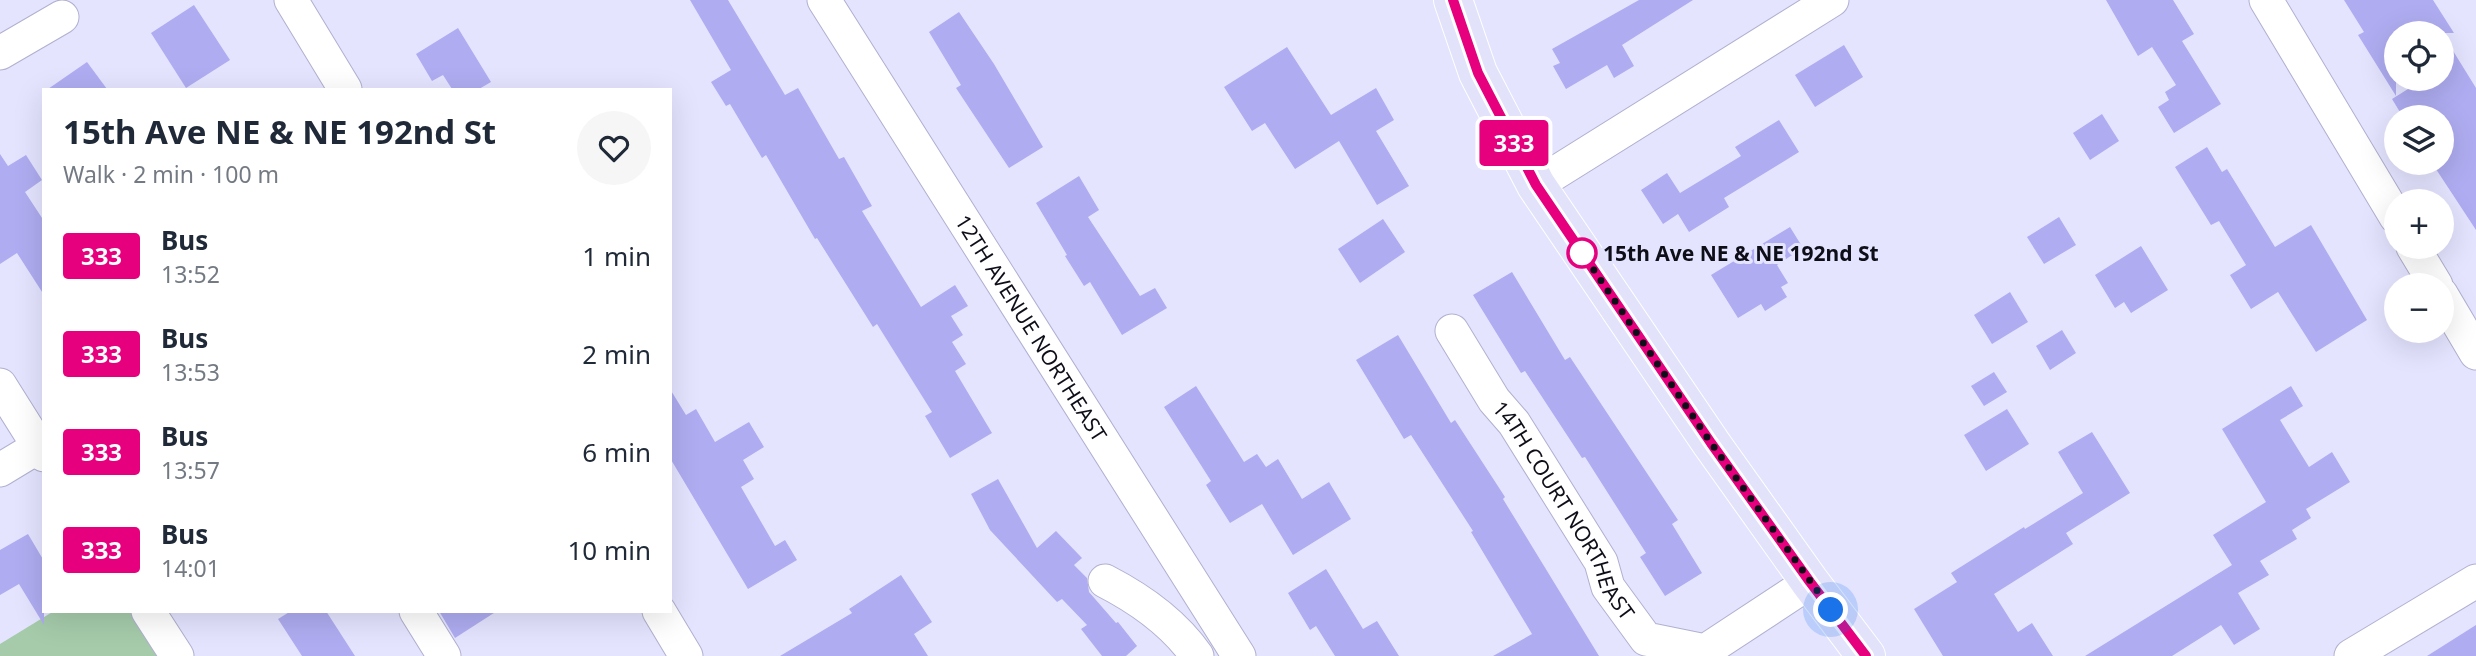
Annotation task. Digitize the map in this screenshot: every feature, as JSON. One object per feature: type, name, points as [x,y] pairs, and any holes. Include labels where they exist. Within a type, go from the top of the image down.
[{"type":"main road","points":[[1453,0],[1478,73],[1536,185],[1711,443],[1866,656]]},
{"type":"street","points":[[291,0],[344,88]]},
{"type":"street","name":"12TH AVENUE NORTHEAST","points":[[824,0],[1239,656]]},
{"type":"street","points":[[1536,185],[1832,0]]},
{"type":"street","points":[[2266,0],[2384,197]]},
{"type":"street","points":[[0,53],[62,17]]},
{"type":"street","points":[[2454,316],[2476,352]]},
{"type":"street","name":"14TH COURT NORTHEAST","points":[[1452,331],[1494,400],[1514,423],[1601,562],[1608,587],[1646,639],[1705,651],[1810,582]]},
{"type":"street","points":[[0,385],[41,451],[0,470]]},
{"type":"street","points":[[1105,581],[1138,598],[1188,642],[1197,656]]},
{"type":"street","points":[[2351,656],[2476,582]]},
{"type":"street","points":[[149,613],[177,656]]},
{"type":"street","points":[[417,613],[444,656]]},
{"type":"street","points":[[660,613],[686,656]]},
{"type":"green space","points":[[51,613],[136,613],[164,656],[0,656],[0,644]]},
{"type":"building","points":[[690,0],[728,0],[785,95],[798,88],[839,159],[844,157],[872,206],[862,211],[921,307],[955,285],[968,306],[951,316],[963,335],[952,342],[966,364],[955,371],[992,433],[950,458],[925,416],[932,412],[877,324],[873,327],[817,238],[815,239],[766,155],[762,158],[730,104],[726,106],[711,82],[731,70]]},
{"type":"building","points":[[1639,0],[1693,0],[1622,45],[1634,66],[1614,78],[1607,65],[1566,89],[1553,66],[1560,63],[1552,49]]},
{"type":"building","points":[[2106,0],[2173,0],[2194,34],[2182,41],[2221,104],[2174,133],[2158,107],[2169,100],[2165,92],[2176,85],[2152,47],[2138,56]]},
{"type":"building","points":[[2344,0],[2433,0],[2446,21],[2384,21],[2384,77],[2358,35],[2364,32]]},
{"type":"building","points":[[194,5],[230,60],[186,88],[151,33]]},
{"type":"building","points":[[959,12],[994,64],[1043,147],[1009,168],[956,88],[961,85],[929,32]]},
{"type":"building","points":[[458,28],[491,82],[481,88],[451,88],[443,75],[432,81],[416,54]]},
{"type":"building","points":[[1844,45],[1863,77],[1815,107],[1795,75]]},
{"type":"building","points":[[1287,47],[1331,115],[1376,88],[1394,120],[1376,131],[1409,186],[1377,205],[1339,141],[1295,169],[1265,123],[1252,131],[1224,87]]},
{"type":"building","points":[[2454,52],[2476,88],[2476,230],[2454,196],[2454,189],[2449,189],[2440,175],[2454,175],[2454,105],[2396,105],[2392,99],[2405,91],[2454,91]]},
{"type":"building","points":[[87,62],[106,88],[49,88]]},
{"type":"building","points":[[2102,114],[2119,141],[2090,160],[2073,133]]},
{"type":"building","points":[[1779,120],[1799,152],[1724,198],[1729,207],[1689,232],[1678,214],[1663,224],[1641,190],[1667,173],[1680,193],[1741,156],[1735,147]]},
{"type":"building","points":[[2207,147],[2222,172],[2227,169],[2275,247],[2311,225],[2367,320],[2316,352],[2278,292],[2251,309],[2230,275],[2246,265],[2219,221],[2211,225],[2175,167]]},
{"type":"building","points":[[0,154],[8,166],[26,155],[42,180],[25,192],[42,218],[42,292],[17,253],[0,264]]},
{"type":"building","points":[[1079,176],[1099,210],[1088,217],[1140,296],[1155,288],[1167,308],[1122,335],[1090,282],[1084,286],[1036,203]]},
{"type":"building","points":[[2059,217],[2076,245],[2044,264],[2027,237]]},
{"type":"building","points":[[1383,219],[1405,252],[1360,283],[1338,249]]},
{"type":"building","points":[[1790,227],[1803,248],[1777,265],[1788,283],[1781,287],[1787,297],[1765,311],[1761,304],[1738,318],[1711,275]]},
{"type":"building","points":[[2141,246],[2168,290],[2131,313],[2124,302],[2115,308],[2095,275]]},
{"type":"building","points":[[1512,272],[1565,360],[1570,357],[1678,520],[1672,524],[1702,573],[1665,596],[1640,557],[1646,553],[1585,457],[1582,458],[1525,371],[1521,373],[1473,295]]},
{"type":"building","points":[[2010,292],[2028,322],[1992,344],[1974,315]]},
{"type":"building","points":[[2062,330],[2076,353],[2050,370],[2036,346]]},
{"type":"building","points":[[1398,335],[1451,423],[1455,420],[1505,497],[1503,499],[1599,656],[1493,656],[1532,634],[1471,532],[1473,531],[1411,435],[1404,439],[1356,360]]},
{"type":"building","points":[[1994,372],[2007,392],[1984,406],[1971,386]]},
{"type":"building","points":[[1196,386],[1244,462],[1257,454],[1266,467],[1278,459],[1302,499],[1329,482],[1351,519],[1293,555],[1262,504],[1230,523],[1206,485],[1211,481],[1164,407]]},
{"type":"building","points":[[2291,386],[2303,406],[2280,420],[2309,467],[2332,452],[2350,482],[2306,509],[2311,518],[2292,530],[2297,539],[2260,561],[2269,575],[2238,593],[2260,629],[2234,645],[2221,625],[2172,656],[2085,656],[2232,565],[2213,535],[2266,502],[2222,429]]},
{"type":"building","points":[[672,392],[686,415],[696,409],[715,442],[749,422],[764,447],[743,460],[754,479],[741,487],[775,546],[785,540],[797,560],[748,589],[672,461]]},
{"type":"building","points":[[2007,409],[2029,444],[1986,471],[1964,435]]},
{"type":"building","points":[[2092,432],[2130,493],[2066,533],[2073,544],[1994,594],[2018,632],[2032,623],[2053,656],[1943,656],[1914,609],[1957,582],[1951,573],[2083,493],[2058,452]]},
{"type":"building","points":[[998,479],[1037,548],[1056,531],[1082,558],[1074,565],[1087,578],[1089,592],[1137,646],[1126,656],[1102,656],[1081,629],[1087,625],[1062,599],[1057,602],[990,530],[971,494]]},
{"type":"building","points":[[28,534],[42,558],[44,625],[19,584],[0,595],[0,550]]},
{"type":"building","points":[[1326,569],[1363,629],[1377,621],[1399,656],[1335,656],[1316,626],[1310,630],[1288,593]]},
{"type":"building","points":[[901,575],[932,622],[914,634],[928,656],[780,656],[852,613],[849,609]]},
{"type":"building","points":[[288,613],[327,613],[355,656],[302,656],[278,619]]},
{"type":"building","points":[[440,613],[494,613],[455,638]]},
{"type":"building","points":[[2476,625],[2476,656],[2427,656]]},
{"type":"bus line","name":"333","points":[[1453,0],[1478,73],[1536,185],[1711,443],[1866,656]]},
{"type":"place","name":"15th Ave NE & NE 192nd St","points":[[1582,253]]},
{"type":"route","points":[[1582,253],[1581,251],[1711,443],[1831,610]]}]
